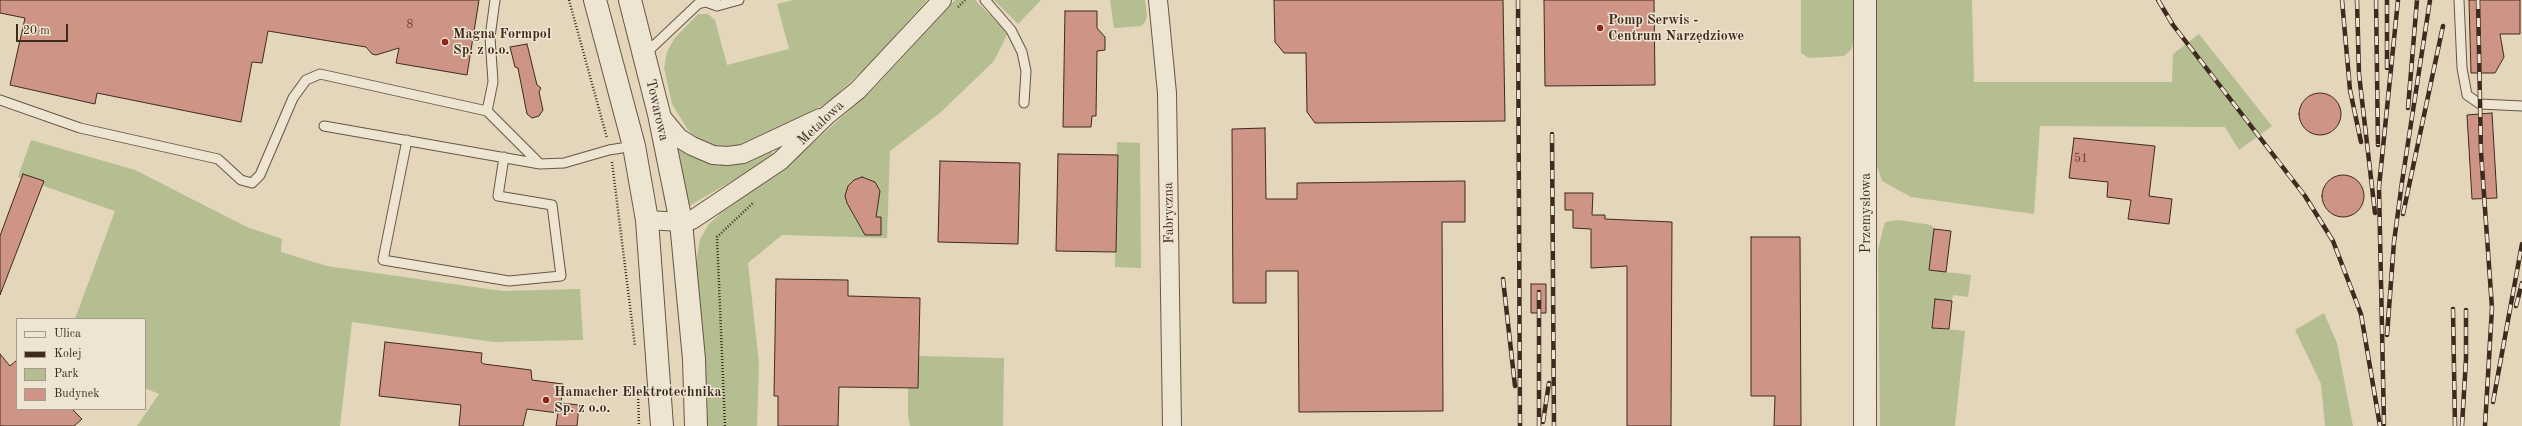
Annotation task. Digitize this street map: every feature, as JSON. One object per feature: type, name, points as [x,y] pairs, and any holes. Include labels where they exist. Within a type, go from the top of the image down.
[{"type":"street","points":[[595,0],[634,146],[647,220],[662,426]]},
{"type":"street","name":"Towarowa","points":[[630,0],[659,114],[681,222],[694,359],[696,426]]},
{"type":"street","name":"Fabryczna","points":[[1158,0],[1167,93],[1172,426]]},
{"type":"street","name":"Przemysłowa","points":[[1865,0],[1865,426]]},
{"type":"street","name":"Metalowa","points":[[681,222],[701,215],[780,161],[826,116],[858,90],[948,6]]},
{"type":"street","points":[[659,114],[680,138],[692,146],[713,155],[727,156],[743,154],[826,116]]},
{"type":"street","points":[[647,220],[681,222]]},
{"type":"lane","points":[[487,111],[493,82],[490,37],[495,0]]},
{"type":"lane","points":[[644,55],[698,4],[738,0]]},
{"type":"lane","points":[[984,0],[1011,30],[1022,52],[1026,71],[1024,103]]},
{"type":"lane","points":[[2459,0],[2462,68],[2467,95],[2480,104],[2522,106]]},
{"type":"lane","points":[[0,100],[80,128],[218,159],[241,180],[252,183],[260,175],[293,98],[306,80],[320,74],[487,111],[540,164]]},
{"type":"lane","points":[[324,126],[540,164],[564,163],[609,150],[634,146]]},
{"type":"lane","points":[[406,140],[383,260],[509,281],[561,276],[552,205],[498,196],[504,157]]},
{"type":"path","points":[[569,0],[609,150],[636,350]]},
{"type":"path","points":[[948,6],[965,0]]},
{"type":"path","points":[[725,426],[717,237],[755,200]]},
{"type":"path","points":[[638,388],[639,426]]},
{"type":"green space","points":[[793,0],[927,0],[867,67],[827,103],[753,142],[724,148],[702,143],[688,130],[672,104],[664,68],[667,52],[674,39],[698,14],[708,14],[715,20],[727,65],[789,49],[777,4]]},
{"type":"green space","points":[[955,0],[975,0],[1008,33],[994,61],[941,112],[890,151],[887,238],[782,235],[748,263],[759,364],[757,426],[705,426],[694,274],[700,239],[709,224],[722,212],[790,164],[874,88]]},
{"type":"green space","points":[[994,0],[1041,0],[1018,24]]},
{"type":"green space","points":[[1110,0],[1145,0],[1147,16],[1145,22],[1141,26],[1114,28]]},
{"type":"green space","points":[[1801,0],[1854,0],[1854,40],[1851,50],[1844,56],[1809,58],[1801,53]]},
{"type":"green space","points":[[1876,0],[1972,0],[1974,82],[2172,82],[2173,54],[2199,34],[2272,126],[2239,150],[2225,127],[2040,126],[2034,214],[1911,197],[1882,181],[1877,166]]},
{"type":"green space","points":[[31,140],[135,170],[247,227],[282,239],[281,252],[327,266],[502,291],[580,289],[583,340],[493,342],[352,322],[340,426],[137,426],[159,394],[146,388],[146,318],[75,318],[115,211],[18,177]]},
{"type":"green space","points":[[1117,142],[1140,143],[1141,268],[1115,267]]},
{"type":"green space","points":[[675,145],[700,159],[720,165],[735,165],[771,149],[773,154],[751,170],[689,206]]},
{"type":"green space","points":[[1899,220],[1931,225],[1934,229],[1929,270],[1971,275],[1968,297],[1953,295],[1952,301],[1935,299],[1932,328],[1965,331],[1955,426],[1880,426],[1878,249],[1885,222]]},
{"type":"green space","points":[[2324,313],[2337,343],[2353,426],[2325,426],[2321,384],[2295,330]]},
{"type":"green space","points":[[919,356],[1004,358],[1003,426],[910,426],[908,417],[908,388],[918,388]]},
{"type":"building","points":[[0,0],[479,0],[467,75],[396,63],[399,48],[376,55],[372,54],[366,47],[268,31],[262,63],[252,62],[241,122],[97,93],[95,104],[10,85],[25,18],[0,13]]},
{"type":"building","points":[[1274,0],[1503,0],[1505,121],[1315,123],[1307,112],[1306,53],[1284,53],[1275,42]]},
{"type":"building","points":[[1544,0],[1654,0],[1655,85],[1545,86]]},
{"type":"building","points":[[2469,0],[2520,0],[2520,34],[2500,34],[2504,57],[2495,73],[2471,73]]},
{"type":"building","points":[[1065,11],[1097,11],[1097,28],[1105,37],[1105,50],[1097,51],[1096,116],[1092,116],[1091,127],[1063,127]]},
{"type":"building","points":[[527,44],[537,85],[541,88],[539,92],[543,110],[539,116],[532,118],[527,114],[518,68],[515,67],[510,47]]},
{"type":"building","points":[[2320,93],[2335,99],[2341,114],[2335,129],[2320,135],[2305,129],[2299,114],[2305,99]]},
{"type":"building","points":[[2492,113],[2497,198],[2472,199],[2467,115]]},
{"type":"building","points":[[1265,128],[1266,199],[1297,199],[1297,183],[1465,181],[1465,222],[1442,222],[1443,411],[1299,412],[1298,271],[1266,271],[1266,303],[1233,303],[1232,129]]},
{"type":"building","points":[[2074,138],[2155,146],[2149,196],[2172,199],[2169,224],[2128,219],[2131,200],[2107,197],[2108,182],[2069,178]]},
{"type":"building","points":[[1058,154],[1118,155],[1116,252],[1056,251]]},
{"type":"building","points":[[940,161],[1020,163],[1018,244],[938,242]]},
{"type":"building","points":[[23,174],[44,181],[0,295],[0,236]]},
{"type":"building","points":[[2343,175],[2358,181],[2364,196],[2358,211],[2343,217],[2328,211],[2322,196],[2328,181]]},
{"type":"building","points":[[862,177],[875,182],[880,191],[876,217],[881,217],[881,235],[865,235],[847,203],[845,196],[848,186],[854,180]]},
{"type":"building","points":[[1565,193],[1593,193],[1592,215],[1605,215],[1605,219],[1672,222],[1671,426],[1627,426],[1627,266],[1591,268],[1591,229],[1573,228],[1573,210],[1565,210]]},
{"type":"building","points":[[1934,229],[1951,231],[1946,272],[1929,270]]},
{"type":"building","points":[[1751,237],[1800,237],[1801,426],[1774,426],[1775,396],[1751,396]]},
{"type":"building","points":[[776,279],[848,280],[848,296],[920,298],[918,388],[839,387],[838,426],[778,426],[778,396],[774,396]]},
{"type":"building","points":[[1531,284],[1546,284],[1546,313],[1531,313]]},
{"type":"building","points":[[1935,299],[1952,301],[1949,329],[1932,328]]},
{"type":"building","points":[[385,342],[482,353],[481,362],[484,364],[531,370],[532,380],[563,384],[561,403],[579,405],[577,426],[556,426],[558,413],[527,409],[523,426],[459,426],[461,405],[379,396]]},
{"type":"building","points":[[0,354],[10,366],[16,361],[16,410],[73,410],[82,419],[74,426],[0,426]]},
{"type":"railway","points":[[1518,0],[1520,426]]},
{"type":"railway","points":[[2158,0],[2173,25],[2305,196],[2333,241],[2361,314],[2380,426]]},
{"type":"railway","points":[[2342,0],[2350,90],[2361,142]]},
{"type":"railway","points":[[2357,0],[2359,74],[2375,213]]},
{"type":"railway","points":[[2376,0],[2378,145]]},
{"type":"railway","points":[[2387,0],[2387,68]]},
{"type":"railway","points":[[2384,424],[2379,187],[2398,0]]},
{"type":"railway","points":[[2408,108],[2417,0]]},
{"type":"railway","points":[[2387,335],[2394,242],[2430,0]]},
{"type":"railway","points":[[2478,0],[2481,152],[2492,308],[2485,426]]},
{"type":"railway","points":[[2403,214],[2443,26]]},
{"type":"railway","points":[[1552,134],[1554,426]]},
{"type":"railway","points":[[2493,402],[2522,244]]},
{"type":"railway","points":[[1503,279],[1515,386]]},
{"type":"railway","points":[[2516,306],[2522,283]]},
{"type":"railway","points":[[1539,292],[1539,426]]},
{"type":"railway","points":[[2453,309],[2455,426]]},
{"type":"railway","points":[[2462,426],[2466,359],[2466,310]]},
{"type":"railway","points":[[1543,422],[1549,383]]},
{"type":"place","name":"Pomp Serwis - Centrum Narzędziowe","points":[[1600,28]]},
{"type":"place","name":"Magna Formpol Sp. z o.o.","points":[[445,42]]},
{"type":"place","name":"Hamacher Elektrotechnika Sp. z o.o.","points":[[546,400]]}]
